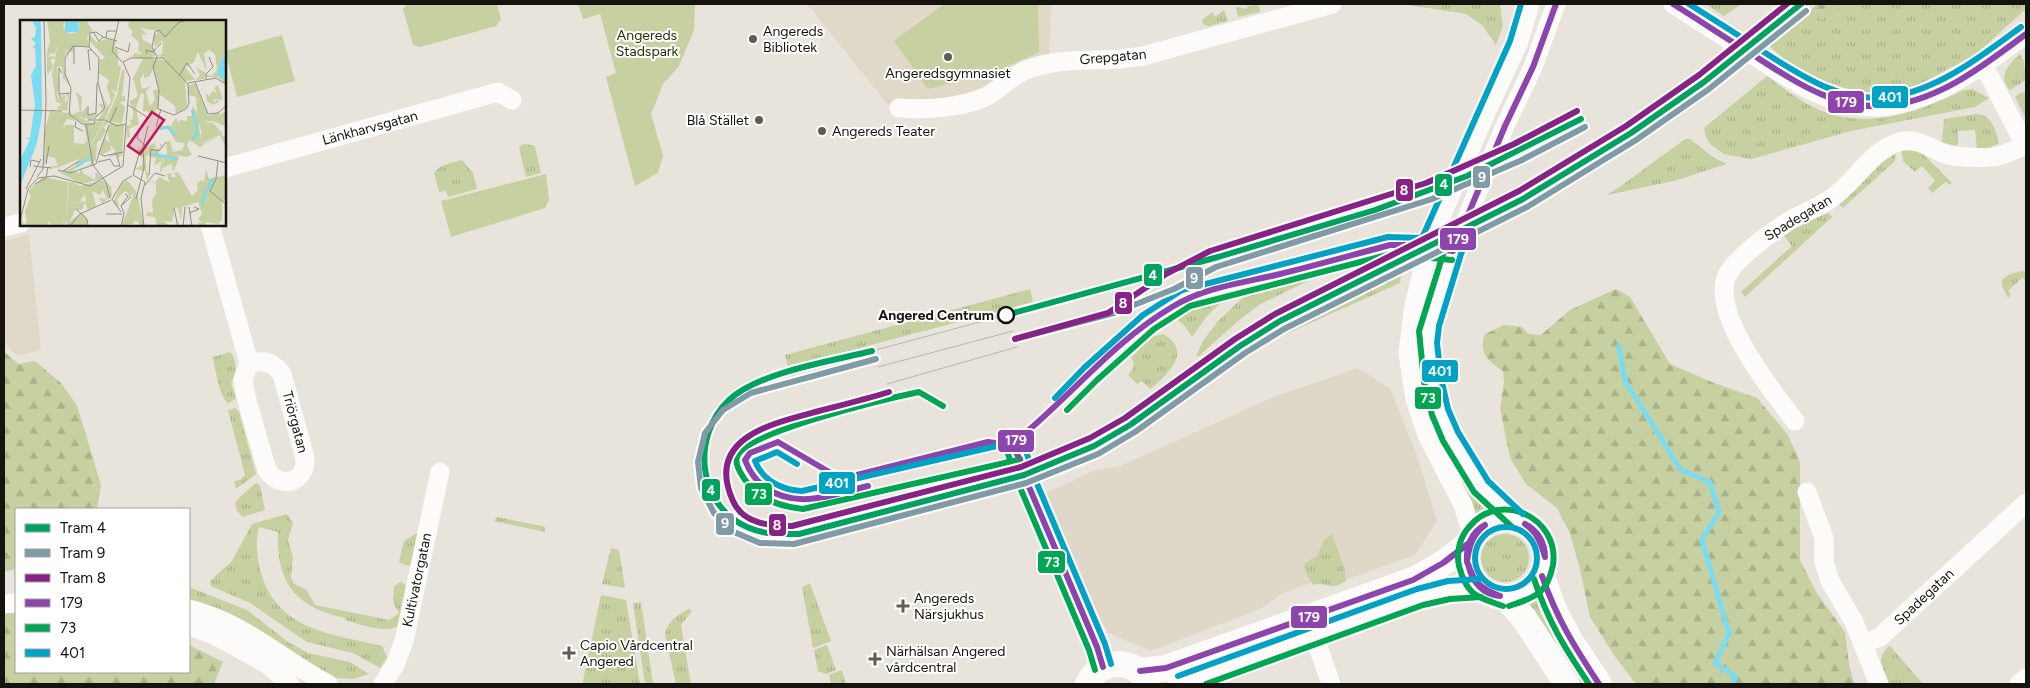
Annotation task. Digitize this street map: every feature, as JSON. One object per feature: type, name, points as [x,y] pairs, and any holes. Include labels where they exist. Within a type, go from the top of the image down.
[{"type":"street","name":"Grepgatan","points":[[899,108],[923,110],[971,101],[986,96],[1010,77],[1045,64],[1068,60],[1143,56],[1332,4]]},
{"type":"street","points":[[1530,4],[1518,44],[1428,247],[1413,315],[1408,353],[1415,400],[1427,436],[1462,504],[1470,527],[1467,562],[1474,580],[1480,588],[1488,593],[1506,598],[1520,595],[1533,587],[1542,576],[1545,565],[1543,542],[1532,528],[1517,520],[1481,486],[1447,428],[1440,412],[1432,380],[1428,343],[1430,324],[1453,251],[1505,126],[1533,67],[1556,4]]},
{"type":"street","points":[[1673,4],[1798,84],[1827,98],[1857,106],[1896,105],[1930,94],[1983,64],[2026,34]]},
{"type":"street","name":"Spadegatan","points":[[1794,421],[1753,362],[1729,318],[1724,298],[1725,280],[1730,270],[1759,242],[1790,220],[1834,197],[1882,150],[1898,142],[1914,140],[1947,155],[1996,157],[2026,146],[1983,64]]},
{"type":"street","name":"Länkharvsgatan","points":[[226,168],[498,92],[512,100]]},
{"type":"street","points":[[4,227],[20,223]]},
{"type":"street","name":"Triörgatan","points":[[210,226],[249,364],[243,380],[247,401],[267,470],[273,478],[283,482],[292,480],[301,476],[305,468],[305,458],[282,374],[275,365],[260,361],[249,364]]},
{"type":"street","name":"Kultivatorgatan","points":[[383,684],[394,665],[404,641],[440,472]]},
{"type":"street","points":[[1031,490],[1097,647],[1096,676]]},
{"type":"street","points":[[1807,492],[1824,538],[1824,562],[1830,581],[1854,622],[1878,684]]},
{"type":"street","name":"Spadegatan","points":[[1863,644],[1880,637],[2026,503]]},
{"type":"street","points":[[1096,676],[1111,664],[1124,664],[1144,678],[1166,668],[1413,580],[1446,562],[1486,524],[1506,518],[1517,520]]},
{"type":"street","points":[[1542,576],[1553,608],[1569,639],[1599,684]]},
{"type":"street","points":[[1181,684],[1420,597],[1449,590],[1480,588]]},
{"type":"street","points":[[1506,598],[1524,618],[1567,684]]},
{"type":"street","points":[[190,609],[239,628],[328,684]]},
{"type":"street","points":[[190,626],[214,636],[268,664],[290,684]]},
{"type":"street","points":[[1314,635],[1331,684]]},
{"type":"street","points":[[2018,684],[2026,678]]},
{"type":"shaded area","name":"Angeredsgymnasiet","points":[[807,4],[1051,4],[1049,59],[985,90],[893,111]]},
{"type":"shaded area","points":[[29,234],[41,350],[18,356],[4,343],[4,241]]},
{"type":"shaded area","points":[[1358,368],[1390,388],[1417,456],[1437,521],[1415,555],[1342,581],[1315,581],[1281,594],[1262,608],[1151,651],[1108,633],[1079,577],[1042,495],[1093,471],[1120,466],[1276,396]]},
{"type":"green space","points":[[407,4],[497,4],[501,19],[496,26],[420,47],[413,45],[403,9]]},
{"type":"green space","name":"Angereds Stadspark","points":[[578,4],[695,4],[694,30],[679,66],[663,84],[651,114],[663,156],[658,173],[635,186],[606,77],[616,73],[600,14],[583,19]]},
{"type":"green space","points":[[944,4],[1038,4],[1039,52],[999,70],[928,89],[894,41]]},
{"type":"green space","points":[[1402,4],[1500,4],[1503,26],[1496,45],[1482,25],[1466,14]]},
{"type":"green space","points":[[1705,4],[1741,4],[1724,16]]},
{"type":"green space","points":[[1817,4],[1845,4],[1820,20],[1811,10]]},
{"type":"green space","points":[[1845,4],[2026,4],[2026,9],[1976,54],[1909,90],[1872,95],[1839,90],[1788,62],[1767,44],[1811,10],[1820,19]]},
{"type":"green space","points":[[1257,5],[1260,7],[1260,12],[1238,17],[1236,7],[1246,9],[1248,6]]},
{"type":"green space","points":[[1224,10],[1228,21],[1209,26],[1204,25],[1202,20],[1212,12],[1215,17]]},
{"type":"green space","points":[[282,35],[295,81],[237,97],[226,51]]},
{"type":"green space","points":[[2020,54],[2024,61],[2026,80],[2010,90],[2004,80],[2004,75],[2012,62]]},
{"type":"green space","points":[[1767,76],[1815,108],[1840,116],[1859,119],[1895,116],[1930,105],[1964,90],[1972,89],[1989,98],[1975,107],[1851,131],[1751,159],[1724,154],[1711,145],[1706,138],[1704,128]]},
{"type":"green space","points":[[2026,92],[2026,119],[2015,97],[2020,93]]},
{"type":"green space","points":[[1976,114],[1984,115],[1990,120],[1996,132],[1998,144],[1984,150],[1977,150],[1975,130],[1958,131],[1958,144],[1956,146],[1942,142],[1944,119]]},
{"type":"green space","points":[[1685,139],[1690,139],[1714,158],[1727,164],[1674,181],[1607,195],[1621,186]]},
{"type":"green space","points":[[523,144],[535,147],[541,173],[526,177],[519,148]]},
{"type":"green space","points":[[1901,149],[1920,151],[1952,183],[1950,185],[1946,182],[1932,193],[1928,188],[1935,181],[1922,166],[1915,172],[1903,161]]},
{"type":"green space","points":[[1896,150],[1895,161],[1843,208],[1839,204]]},
{"type":"green space","points":[[462,160],[473,173],[477,189],[448,197],[446,191],[439,192],[434,173],[443,166]]},
{"type":"green space","points":[[546,174],[549,200],[545,208],[451,237],[441,201]]},
{"type":"green space","points":[[1828,213],[1832,217],[1745,297],[1741,292],[1792,246],[1783,235],[1801,224]]},
{"type":"green space","points":[[1317,272],[1320,275],[1259,305],[1199,356],[1196,356],[1203,341],[1218,321],[1252,291]]},
{"type":"green space","points":[[2026,272],[2026,281],[2022,278],[2008,291],[2011,295],[2008,298],[2002,286],[2002,280],[2010,274]]},
{"type":"green space","points":[[1401,274],[1400,283],[1259,346],[1266,340],[1307,318]]},
{"type":"green space","points":[[1030,289],[1033,302],[788,367],[785,355]]},
{"type":"green space","points":[[1616,289],[1630,297],[1670,364],[1714,383],[1757,398],[1788,435],[1800,462],[1800,560],[1816,592],[1845,632],[1849,664],[1854,684],[1636,684],[1616,658],[1590,617],[1570,533],[1557,508],[1526,484],[1510,458],[1500,408],[1504,382],[1503,371],[1486,356],[1483,341],[1485,334],[1504,325],[1522,327],[1529,334],[1541,335],[1570,310]]},
{"type":"green space","points":[[1227,295],[1207,316],[1192,337],[1184,325],[1176,319],[1204,303]]},
{"type":"green space","points":[[1420,309],[1423,309],[1421,321],[1425,368],[1499,512],[1475,524],[1437,445],[1416,372]]},
{"type":"green space","points":[[1163,334],[1172,341],[1177,355],[1175,363],[1170,370],[1150,389],[1142,381],[1137,384],[1128,375],[1133,367],[1131,358],[1151,337]]},
{"type":"green space","points":[[4,352],[19,364],[35,361],[61,383],[77,405],[101,485],[97,508],[15,508],[15,569],[4,572]]},
{"type":"green space","points":[[230,352],[235,363],[231,383],[236,399],[228,403],[220,388],[213,357]]},
{"type":"green space","points":[[235,408],[239,412],[256,474],[236,489],[234,481],[240,480],[245,475],[228,410]]},
{"type":"green space","points":[[256,483],[260,486],[265,510],[243,517],[237,511],[235,503]]},
{"type":"green space","points":[[287,514],[293,523],[288,540],[293,557],[291,577],[294,584],[306,589],[315,605],[389,620],[399,613],[393,602],[394,586],[401,582],[407,586],[399,626],[379,629],[345,620],[345,618],[313,607],[292,590],[285,578],[281,565],[278,550],[278,532],[259,527],[257,538],[258,562],[269,592],[280,607],[309,627],[345,638],[382,646],[387,657],[380,668],[353,653],[307,642],[250,603],[211,586],[210,581],[232,561],[252,524]]},
{"type":"green space","points":[[497,517],[542,526],[545,527],[545,532],[494,521]]},
{"type":"green space","points":[[422,530],[414,564],[405,565],[399,562],[404,541]]},
{"type":"green space","points":[[1332,534],[1344,567],[1346,581],[1336,586],[1313,585],[1305,571],[1304,564],[1317,556],[1324,540]]},
{"type":"green space","points":[[1500,534],[1510,534],[1519,538],[1525,544],[1529,558],[1525,572],[1519,578],[1510,582],[1500,582],[1491,578],[1485,572],[1481,563],[1481,553],[1485,544],[1491,538]]},
{"type":"green space","points":[[611,548],[619,550],[625,588],[602,584]]},
{"type":"green space","points":[[810,583],[831,641],[813,648],[802,587]]},
{"type":"green space","points":[[190,587],[247,610],[288,642],[308,653],[350,662],[369,674],[353,679],[334,678],[190,602]]},
{"type":"green space","points":[[1536,594],[1589,684],[1577,684],[1522,602]]},
{"type":"green space","points":[[601,595],[626,600],[640,684],[583,684]]},
{"type":"green space","points":[[641,602],[653,684],[645,684],[633,603]]},
{"type":"green space","points":[[15,609],[15,673],[190,673],[190,646],[223,662],[214,684],[4,684],[4,610]]},
{"type":"green space","points":[[689,609],[692,611],[681,625],[691,684],[676,684],[665,634],[668,626],[674,619]]},
{"type":"green space","points":[[827,645],[836,670],[826,674],[818,671],[814,650]]},
{"type":"green space","points":[[1889,646],[1923,684],[1889,684],[1881,670],[1881,660]]},
{"type":"green space","points":[[842,670],[846,684],[831,684],[829,675]]},
{"type":"waterway","points":[[1619,346],[1625,381],[1681,470],[1710,482],[1719,512],[1702,540],[1729,634],[1715,663],[1735,676],[1733,684]]},
{"type":"tram line","name":"8","points":[[889,392],[783,421],[764,428],[748,437],[736,448],[728,462],[727,479],[733,501],[738,509],[743,515],[758,522],[792,526],[1021,467],[1090,438],[1125,418],[1235,339],[1275,314],[1519,191],[1626,126],[1699,75],[1787,4]]},
{"type":"tram line","name":"4","points":[[872,351],[777,375],[742,390],[729,400],[717,415],[709,432],[705,450],[705,469],[709,487],[718,503],[730,517],[747,527],[760,531],[773,534],[799,534],[1024,475],[1094,446],[1130,425],[1240,346],[1280,321],[1523,199],[1631,133],[1704,82],[1801,4]]},
{"type":"tram line","name":"9","points":[[876,359],[751,393],[723,410],[705,433],[698,462],[701,488],[714,513],[734,532],[760,543],[794,544],[1026,483],[1098,454],[1135,432],[1245,353],[1284,329],[1527,207],[1636,140],[1709,89],[1806,11]]},
{"type":"tram line","name":"8","points":[[1015,339],[1108,313],[1166,274],[1210,251],[1426,183],[1514,144],[1577,111]]},
{"type":"tram line","name":"4","points":[[1006,315],[1218,257],[1375,210],[1467,176],[1581,119]]},
{"type":"tram line","name":"9","points":[[1015,339],[1114,313],[1174,289],[1216,267],[1432,199],[1522,160],[1585,127]]},
{"type":"tram line","points":[[1153,409],[1187,383],[1244,331],[1264,316],[1338,278],[1504,200],[1552,181]]},
{"type":"tram line","points":[[872,351],[1006,315]]},
{"type":"tram line","points":[[878,367],[1013,331]]},
{"type":"tram line","points":[[887,384],[1017,347]]},
{"type":"transit line","name":"401","points":[[1055,398],[1085,367],[1143,315],[1182,290],[1388,237],[1422,238],[1510,41],[1521,4]]},
{"type":"transit line","name":"179","points":[[778,442],[841,479],[988,442],[1011,445],[1129,338],[1184,300],[1222,287],[1290,272],[1390,245],[1406,245],[1453,251],[1505,126],[1533,67],[1556,4]]},
{"type":"transit line","name":"179","points":[[1673,4],[1800,84],[1835,99],[1873,106],[1893,105],[1911,101],[1947,87],[1964,78],[2026,34]]},
{"type":"transit line","name":"401","points":[[1689,4],[1803,76],[1837,91],[1854,96],[1872,98],[1891,97],[1909,93],[1944,79],[2021,27]]},
{"type":"transit line","name":"401","points":[[1480,210],[1461,254],[1439,326],[1437,343],[1441,378],[1448,409],[1458,432],[1488,481],[1523,514]]},
{"type":"transit line","name":"73","points":[[1445,248],[1419,331],[1424,382],[1432,415],[1443,441],[1474,492],[1511,526]]},
{"type":"transit line","name":"73","points":[[1067,410],[1097,380],[1154,329],[1190,306],[1391,254],[1452,260]]},
{"type":"transit line","name":"73","points":[[943,406],[919,392],[820,417],[765,437],[746,447],[737,457],[737,464],[740,472],[754,491],[780,505],[803,509],[1018,460]]},
{"type":"transit line","name":"179","points":[[778,442],[750,453],[745,460],[759,482],[778,495],[803,499],[816,498],[868,486]]},
{"type":"transit line","name":"179","points":[[968,447],[988,442],[1011,445],[1020,459],[1024,475],[1097,647],[1103,667]]},
{"type":"transit line","name":"401","points":[[797,464],[777,452],[755,461],[763,474],[774,483],[787,489],[802,491],[1014,442],[1018,443],[1025,449],[1032,472],[1105,644],[1111,664]]},
{"type":"transit line","name":"73","points":[[1008,454],[1016,478],[1089,650],[1095,670]]},
{"type":"transit line","name":"73","points":[[1503,606],[1474,594],[1462,576],[1458,555],[1463,535],[1469,527],[1482,516],[1496,510],[1511,510],[1525,514],[1538,522],[1547,534],[1553,548],[1553,565],[1549,580],[1545,586],[1540,592],[1529,599],[1509,606]]},
{"type":"transit line","name":"179","points":[[1525,524],[1540,537],[1544,546],[1545,557]]},
{"type":"transit line","name":"179","points":[[1525,524],[1538,538],[1545,557]]},
{"type":"transit line","name":"179","points":[[1467,562],[1470,540],[1485,525]]},
{"type":"transit line","name":"179","points":[[1467,562],[1472,541],[1485,525]]},
{"type":"transit line","name":"401","points":[[1506,527],[1518,530],[1528,536],[1534,546],[1537,558],[1534,570],[1528,580],[1518,586],[1506,589],[1494,586],[1484,580],[1478,570],[1475,558],[1478,546],[1484,536],[1494,530],[1506,527]]},
{"type":"transit line","name":"179","points":[[1140,671],[1166,668],[1413,580],[1443,563],[1469,543]]},
{"type":"transit line","name":"179","points":[[1468,564],[1476,581],[1483,588],[1500,596]]},
{"type":"transit line","name":"179","points":[[1468,564],[1478,586],[1488,593],[1500,596]]},
{"type":"transit line","name":"179","points":[[1542,576],[1567,632],[1599,684]]},
{"type":"transit line","name":"401","points":[[1178,676],[1417,589],[1448,581],[1479,579]]},
{"type":"transit line","name":"73","points":[[1534,579],[1557,633],[1589,684]]},
{"type":"transit line","name":"73","points":[[1206,684],[1423,605],[1450,599],[1481,597]]},
{"type":"place","name":"Angereds Bibliotek","points":[[753,39]]},
{"type":"place","name":"Angeredsgymnasiet","points":[[948,57]]},
{"type":"place","name":"Blå Stället","points":[[759,120]]},
{"type":"place","name":"Angereds Teater","points":[[822,131]]},
{"type":"place","name":"Angered Centrum","points":[[1006,315]]},
{"type":"place","name":"Angereds Närsjukhus","points":[[903,606]]},
{"type":"place","name":"Capio Vårdcentral Angered","points":[[569,653]]},
{"type":"place","name":"Närhälsan Angered vårdcentral","points":[[875,659]]}]
